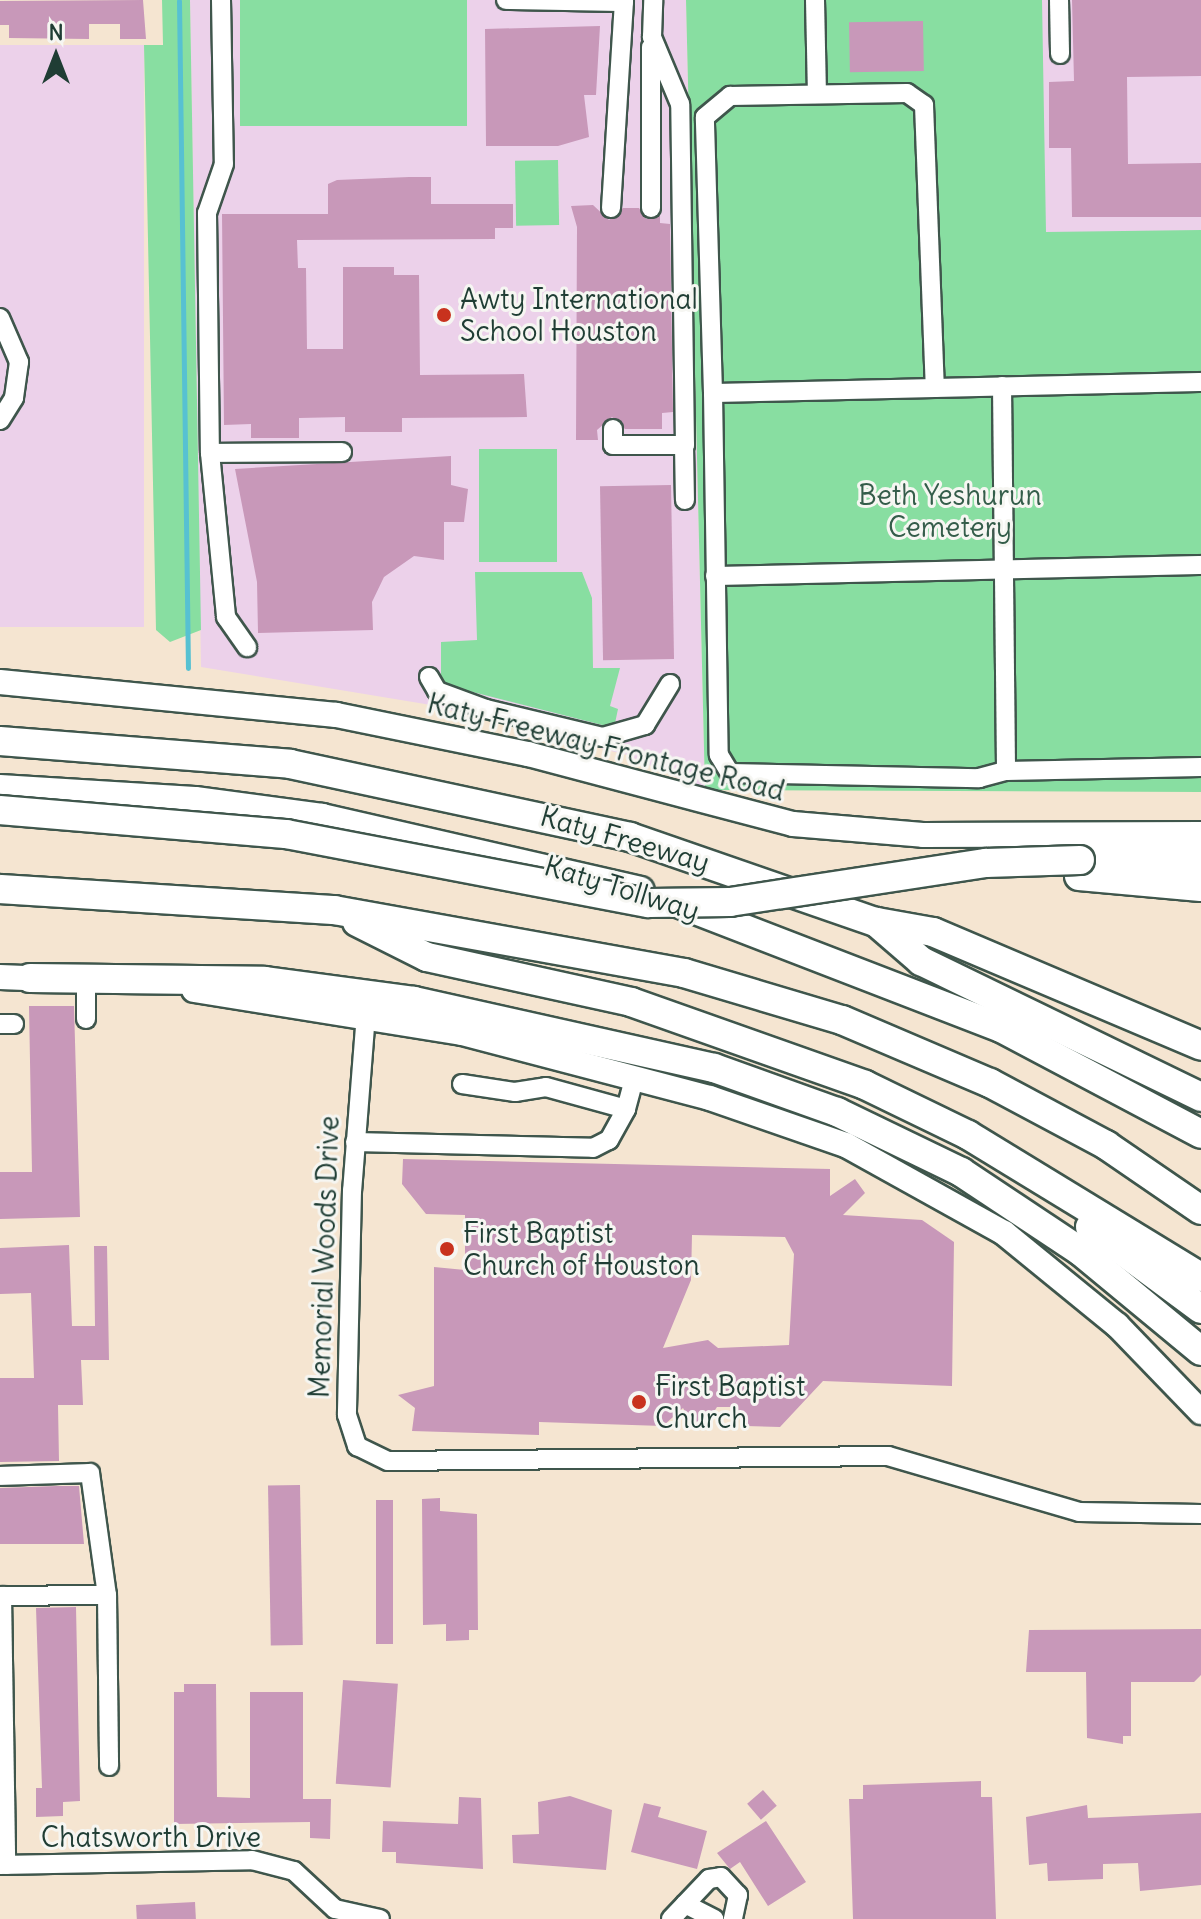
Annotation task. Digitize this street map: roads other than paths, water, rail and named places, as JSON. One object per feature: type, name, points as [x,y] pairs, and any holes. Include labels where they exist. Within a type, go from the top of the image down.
[{"type":"highway","name":"Katy Freeway","points":[[0,741],[226,755],[424,788],[630,837],[876,922],[921,961],[1201,1097]]},
{"type":"highway","name":"Katy Tollway","points":[[0,789],[309,816],[617,884],[913,989],[1093,1073],[1201,1134]]},
{"type":"highway","points":[[0,810],[260,830],[649,903],[744,901],[986,863],[1080,868],[1201,887]]},
{"type":"highway","points":[[0,827],[132,831],[267,847],[561,907],[660,919],[769,912],[982,879],[1080,868],[1201,860]]},
{"type":"highway","points":[[0,889],[334,910],[598,952],[842,1020],[1063,1121],[1201,1210]]},
{"type":"highway","points":[[334,910],[427,957],[631,1002],[749,1040],[968,1135],[1201,1277]]},
{"type":"highway","points":[[876,922],[933,932],[1201,1046]]},
{"type":"highway","points":[[30,978],[264,981],[399,999],[714,1068],[837,1112],[961,1172],[1080,1251],[1201,1351]]},
{"type":"highway","points":[[968,1135],[1201,1309]]},
{"type":"main road","name":"Katy Freeway Frontage Road","points":[[0,682],[336,715],[822,827],[1201,834]]},
{"type":"main road","points":[[0,977],[86,982],[366,1014],[635,1076],[811,1132],[934,1188],[1061,1276],[1201,1412]]},
{"type":"street","points":[[221,0],[224,164],[207,213],[210,453],[226,617],[247,647]]},
{"type":"street","points":[[506,0],[624,1],[611,208]]},
{"type":"street","points":[[646,208],[644,110],[653,0]]},
{"type":"street","points":[[815,0],[817,94]]},
{"type":"street","points":[[1059,0],[1060,54]]},
{"type":"street","points":[[652,37],[680,104],[685,500]]},
{"type":"street","points":[[623,55],[644,110]]},
{"type":"street","points":[[935,388],[924,105],[907,93],[730,96],[705,117],[719,755],[730,773],[979,778],[1006,771],[1201,767]]},
{"type":"street","points":[[0,318],[19,362],[14,398],[0,420]]},
{"type":"street","points":[[713,393],[1201,382]]},
{"type":"street","points":[[1002,386],[1006,771]]},
{"type":"street","points":[[613,429],[613,445],[684,445]]},
{"type":"street","points":[[210,453],[342,452]]},
{"type":"street","points":[[715,576],[1201,565]]},
{"type":"street","points":[[429,677],[437,691],[486,709],[603,737],[645,725],[670,684]]},
{"type":"street","points":[[86,982],[86,1019]]},
{"type":"street","name":"Memorial Woods Drive","points":[[366,1014],[355,1142],[347,1415],[357,1446],[388,1461],[888,1456],[1079,1512],[1201,1514]]},
{"type":"street","points":[[355,1142],[593,1148],[609,1140],[626,1109],[635,1076]]},
{"type":"street","points":[[462,1084],[515,1092],[546,1087],[626,1109]]},
{"type":"street","points":[[0,1476],[90,1473],[107,1595],[109,1766]]},
{"type":"street","name":"Memorial Woods Drive","points":[[1167,1514],[1201,1500]]},
{"type":"street","points":[[3,1865],[1,1596],[107,1595]]},
{"type":"street","name":"Chatsworth Drive","points":[[3,1865],[252,1860],[294,1871],[338,1914],[380,1919]]},
{"type":"street","points":[[671,1919],[709,1879],[721,1877],[738,1895],[733,1919]]},
{"type":"street","points":[[685,1904],[714,1919]]},
{"type":"waterway","points":[[179,1],[188,668]]},
{"type":"place","name":"Awty International School Houston","points":[[444,315]]},
{"type":"place","name":"First Baptist Church of Houston","points":[[447,1249]]},
{"type":"place","name":"First Baptist Church","points":[[639,1402]]},
{"type":"park label","name":"Beth Yeshurun Cemetery","points":[[950,511]]}]
